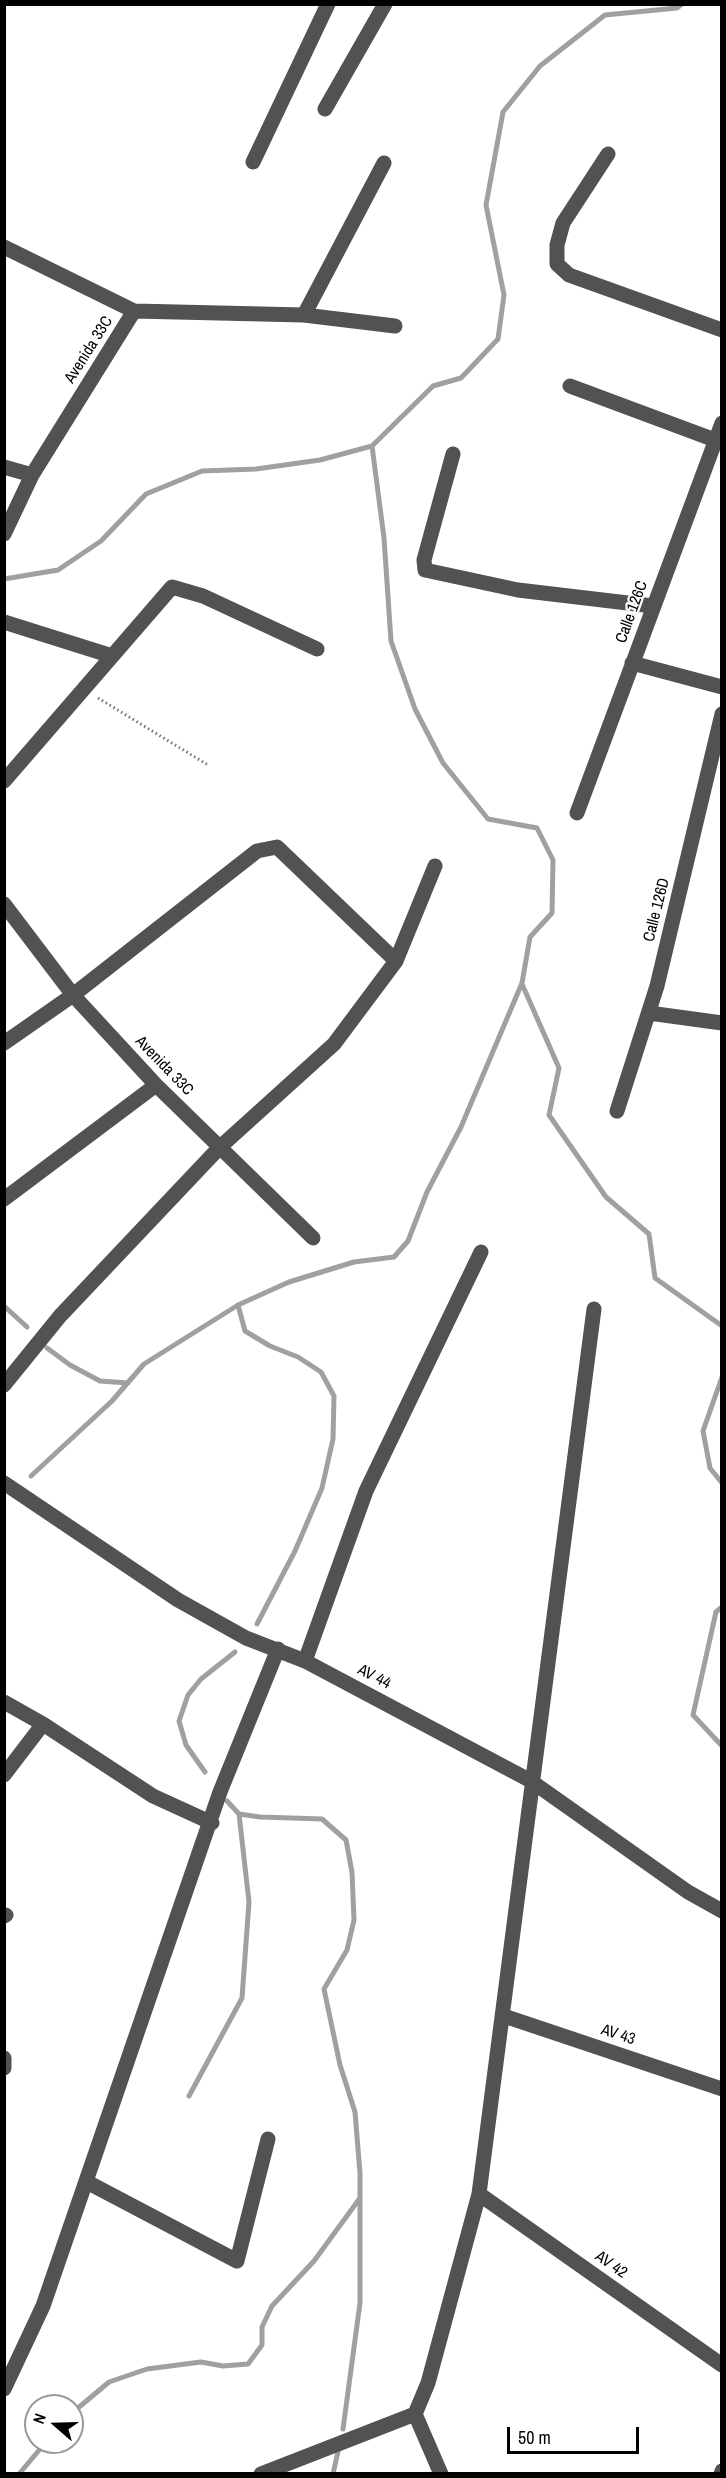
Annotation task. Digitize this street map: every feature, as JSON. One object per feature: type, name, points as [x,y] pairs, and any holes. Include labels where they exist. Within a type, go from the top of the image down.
[{"type":"street","points":[[253,162],[328,4]]},
{"type":"street","points":[[325,109],[385,4]]},
{"type":"street","points":[[608,154],[563,223],[557,245],[557,264],[569,275],[722,330]]},
{"type":"street","points":[[304,315],[384,163]]},
{"type":"street","name":"Avenida 33C","points":[[4,248],[134,311],[32,475],[4,534]]},
{"type":"street","points":[[134,311],[304,315],[395,326]]},
{"type":"street","points":[[570,386],[715,440]]},
{"type":"street","name":"Calle 126C","points":[[577,813],[722,423]]},
{"type":"street","points":[[453,454],[424,560],[425,570],[518,590],[653,606]]},
{"type":"street","points":[[4,467],[32,475]]},
{"type":"street","points":[[4,781],[172,587],[203,596],[317,649]]},
{"type":"street","points":[[4,622],[112,656]]},
{"type":"street","points":[[632,663],[722,687]]},
{"type":"street","name":"Calle 126D","points":[[617,1111],[649,1013],[693,843],[722,714]]},
{"type":"street","points":[[4,1043],[73,995],[258,851],[277,847],[396,961]]},
{"type":"street","points":[[4,1385],[60,1316],[219,1148],[334,1044],[396,961],[435,866]]},
{"type":"street","name":"Avenida 33C","points":[[4,904],[73,995],[156,1085],[314,1238]]},
{"type":"street","points":[[649,1013],[722,1023]]},
{"type":"street","points":[[4,1199],[156,1085]]},
{"type":"street","points":[[305,1661],[366,1491],[482,1252]]},
{"type":"street","points":[[261,2474],[415,2414],[428,2383],[479,2194],[504,2016],[531,1781],[594,1309]]},
{"type":"street","name":"AV 44","points":[[4,1483],[178,1600],[246,1638],[305,1661],[531,1781],[688,1892],[722,1911]]},
{"type":"street","points":[[4,2389],[43,2306],[212,1823],[220,1792],[278,1649]]},
{"type":"street","points":[[4,1702],[44,1724],[153,1796],[212,1823]]},
{"type":"street","points":[[4,1775],[44,1724]]},
{"type":"street","name":"AV 43","points":[[504,2016],[722,2089]]},
{"type":"street","points":[[4,2058],[4,2068]]},
{"type":"street","points":[[87,2182],[237,2261],[268,2139]]},
{"type":"street","name":"AV 42","points":[[479,2194],[722,2365]]},
{"type":"street","points":[[415,2414],[441,2474]]},
{"type":"path","points":[[83,689],[208,765]]},
{"type":"waterway","points":[[31,1476],[112,1401],[144,1364],[238,1305],[289,1282],[354,1262],[394,1257],[408,1241],[427,1192],[461,1127],[522,983],[530,937],[552,913],[553,860],[537,828],[488,819],[443,763],[415,709],[391,641],[384,538],[372,446],[433,386],[461,378],[498,339],[504,295],[486,205],[503,112],[540,66],[605,15],[677,8],[682,4]]},
{"type":"waterway","points":[[4,579],[58,570],[101,541],[146,494],[202,471],[256,469],[320,460],[372,446]]},
{"type":"waterway","points":[[522,984],[559,1068],[549,1115],[606,1197],[649,1234],[655,1278],[722,1326]]},
{"type":"waterway","points":[[238,1305],[245,1331],[270,1346],[298,1357],[321,1372],[334,1396],[333,1439],[322,1488],[295,1551],[257,1624]]},
{"type":"waterway","points":[[4,1306],[27,1327]]},
{"type":"waterway","points":[[47,1348],[70,1365],[100,1381],[128,1383]]},
{"type":"waterway","points":[[722,1377],[703,1431],[710,1468],[722,1483]]},
{"type":"waterway","points":[[722,1607],[716,1612],[693,1715],[722,1746]]},
{"type":"waterway","points":[[205,1772],[186,1745],[179,1721],[188,1695],[201,1679],[235,1652]]},
{"type":"waterway","points":[[227,1801],[239,1814],[322,1819],[346,1840],[352,1872],[354,1920],[347,1950],[324,1989],[340,2065],[355,2112],[360,2173],[360,2303],[343,2429]]},
{"type":"waterway","points":[[189,2096],[242,1998],[249,1902],[239,1814]]},
{"type":"waterway","points":[[84,2403],[109,2382],[147,2369],[201,2362],[223,2366],[248,2364],[262,2345],[262,2327],[272,2306],[314,2261],[360,2198]]},
{"type":"waterway","points":[[333,2474],[339,2447]]},
{"type":"waterway","points":[[19,2474],[36,2454]]}]
